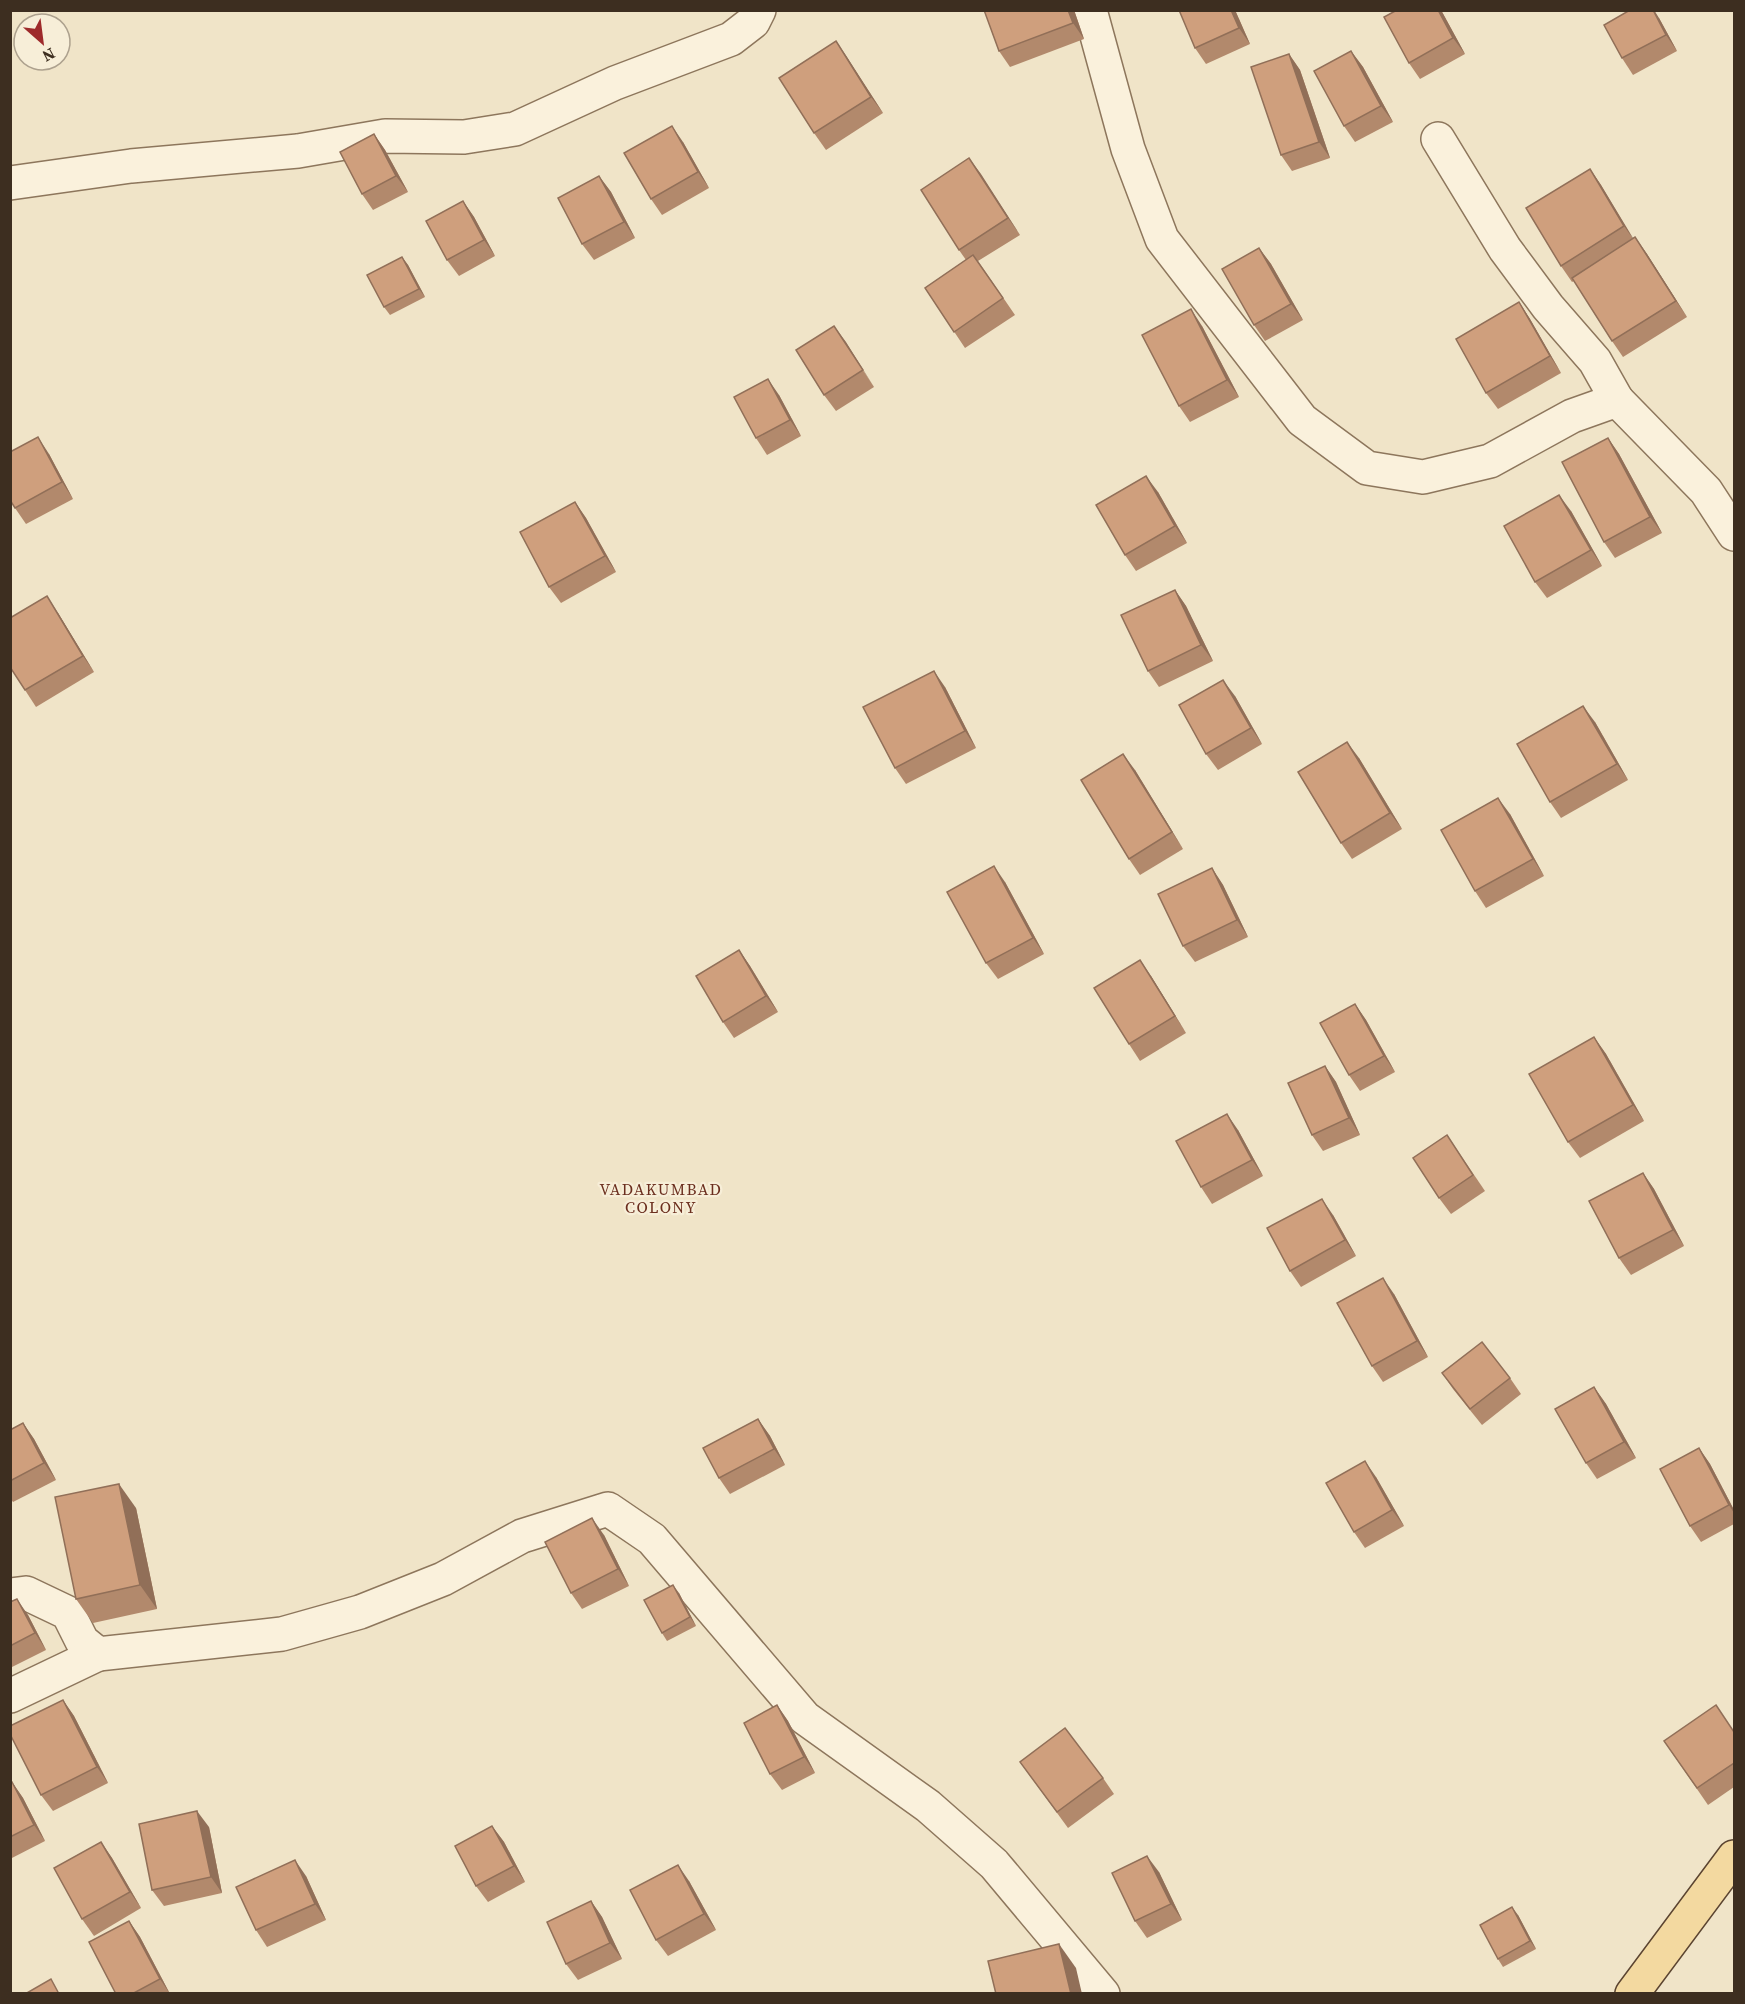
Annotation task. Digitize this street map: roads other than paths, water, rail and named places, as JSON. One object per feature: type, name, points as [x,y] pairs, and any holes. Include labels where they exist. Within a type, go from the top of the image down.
[{"type":"main road","points":[[1632,1994],[1734,1857]]},
{"type":"street","points":[[10,183],[131,166],[298,151],[385,136],[464,137],[516,129],[615,83],[731,39],[753,22],[759,10]]},
{"type":"street","points":[[1090,10],[1128,149],[1162,239],[1302,420],[1367,468],[1423,477],[1490,461],[1572,416],[1617,400]]},
{"type":"street","points":[[1438,139],[1505,249],[1548,308],[1595,361],[1617,400],[1706,491],[1734,534]]},
{"type":"street","points":[[10,1696],[98,1654],[282,1634],[360,1612],[443,1579],[522,1536],[608,1509],[652,1539],[805,1718],[928,1806],[994,1864],[1103,1994]]},
{"type":"street","points":[[10,1595],[26,1593],[68,1613],[82,1641],[98,1654]]},
{"type":"district","name":"VADAKUMBAD COLONY","points":[[661,1198]]}]
